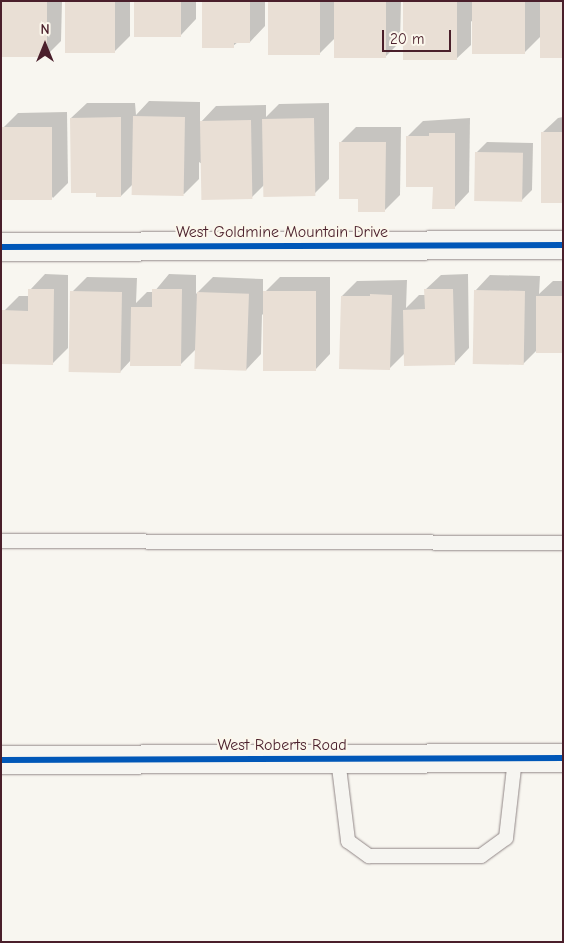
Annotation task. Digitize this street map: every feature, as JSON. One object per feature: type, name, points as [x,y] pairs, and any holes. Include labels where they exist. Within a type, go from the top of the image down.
[{"type":"street","name":"West Goldmine Mountain Drive","points":[[1,247],[563,245]]},
{"type":"street","name":"West Roberts Road","points":[[1,760],[563,758]]},
{"type":"lane","points":[[1,540],[563,544]]},
{"type":"lane","points":[[338,759],[348,841],[369,856],[481,856],[506,838],[515,759]]},
{"type":"building","points":[[1,1],[47,1],[47,57],[1,57]]},
{"type":"building","points":[[65,1],[115,1],[115,53],[65,53]]},
{"type":"building","points":[[134,1],[181,1],[181,37],[134,37]]},
{"type":"building","points":[[202,1],[250,1],[250,43],[234,43],[234,48],[202,48]]},
{"type":"building","points":[[268,1],[320,1],[320,55],[268,55]]},
{"type":"building","points":[[334,1],[386,1],[386,58],[334,58]]},
{"type":"building","points":[[403,1],[457,1],[457,60],[403,60]]},
{"type":"building","points":[[472,1],[525,1],[525,54],[472,54]]},
{"type":"building","points":[[540,1],[563,1],[563,58],[540,58]]},
{"type":"building","points":[[133,116],[185,117],[184,196],[132,195]]},
{"type":"building","points":[[121,117],[121,197],[96,197],[96,193],[71,193],[70,118]]},
{"type":"building","points":[[314,118],[315,196],[263,197],[262,119]]},
{"type":"building","points":[[251,120],[252,199],[201,200],[200,121]]},
{"type":"building","points":[[1,127],[52,127],[52,200],[1,200]]},
{"type":"building","points":[[541,132],[563,132],[563,203],[541,203]]},
{"type":"building","points":[[429,133],[455,133],[455,209],[432,209],[433,187],[406,187],[406,136],[429,136]]},
{"type":"building","points":[[339,142],[386,142],[385,212],[358,212],[358,199],[339,199]]},
{"type":"building","points":[[475,152],[523,153],[522,202],[474,201]]},
{"type":"building","points":[[28,289],[54,289],[53,365],[1,364],[2,310],[28,311]]},
{"type":"building","points":[[152,289],[182,289],[181,366],[130,366],[131,307],[152,307]]},
{"type":"building","points":[[424,289],[453,289],[455,365],[404,366],[403,310],[425,309]]},
{"type":"building","points":[[474,290],[525,291],[524,365],[473,364]]},
{"type":"building","points":[[70,291],[122,292],[121,373],[69,372]]},
{"type":"building","points":[[263,291],[316,291],[316,371],[263,371]]},
{"type":"building","points":[[197,292],[249,294],[246,371],[194,369]]},
{"type":"building","points":[[370,294],[392,295],[390,370],[339,369],[341,296],[370,296]]},
{"type":"building","points":[[536,296],[563,296],[563,353],[536,353]]},
{"type":"cycle path","points":[[1,247],[563,245]]},
{"type":"cycle path","points":[[1,760],[563,758]]}]
